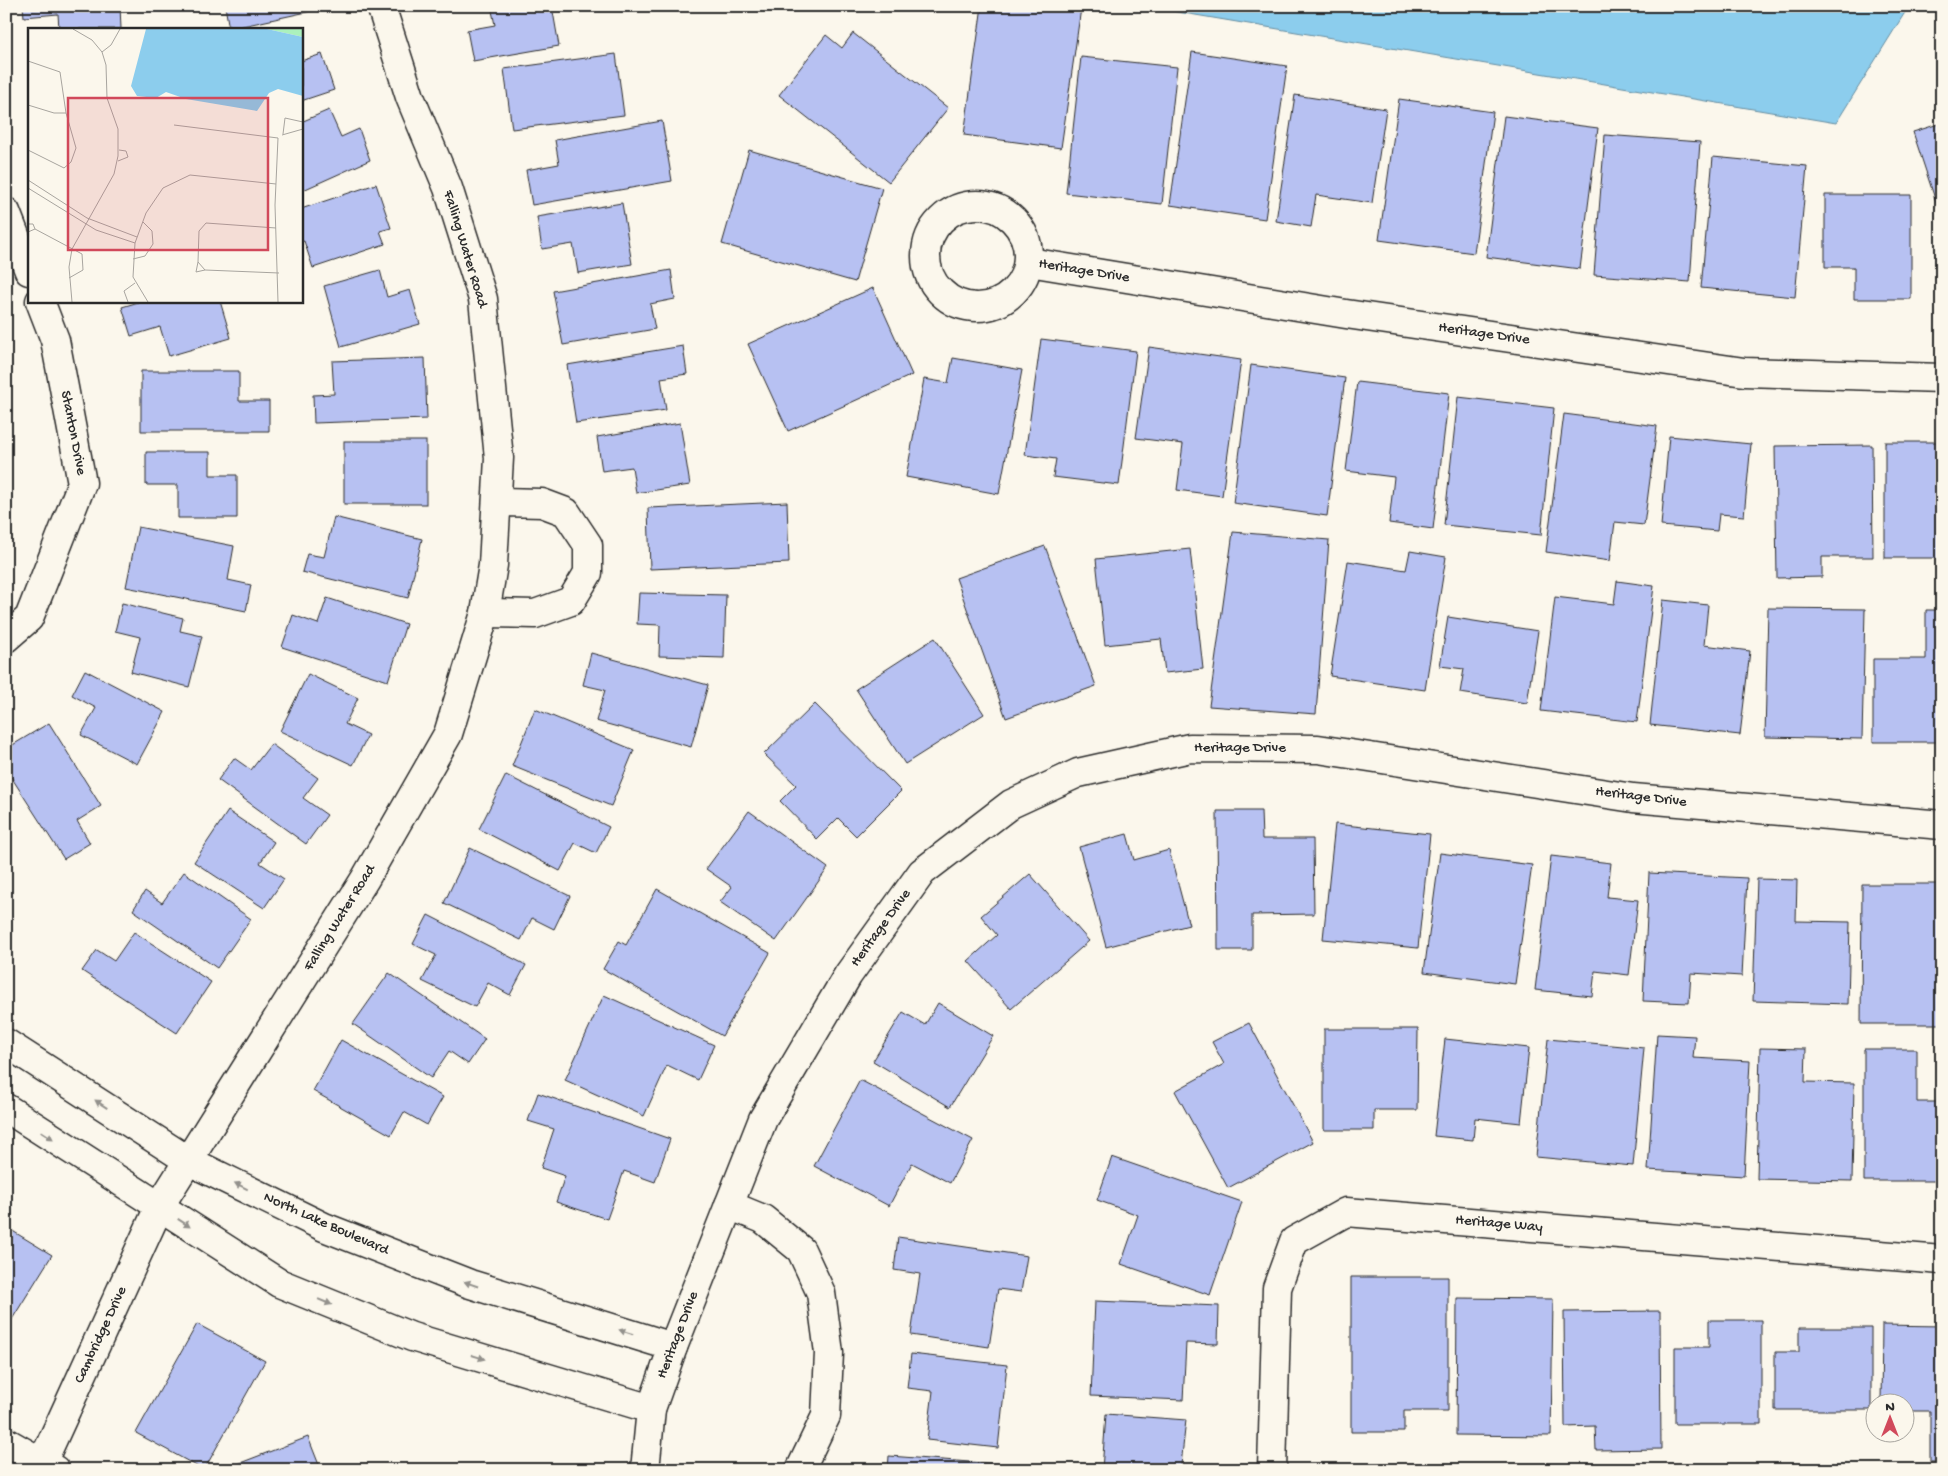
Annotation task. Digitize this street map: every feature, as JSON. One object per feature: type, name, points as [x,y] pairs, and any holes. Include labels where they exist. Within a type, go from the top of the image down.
[{"type":"street","name":"Falling Water Road","points":[[159,1207],[365,879],[448,734],[485,613],[492,565],[499,458],[483,300],[448,188],[410,97],[380,6]]},
{"type":"street","points":[[6,212],[28,268]]},
{"type":"street","name":"Heritage Drive","points":[[1029,262],[1346,314],[1744,372],[1942,378]]},
{"type":"street","name":"Stanton Drive","points":[[6,638],[29,618],[82,483],[55,340],[40,302]]},
{"type":"street","points":[[485,613],[535,614],[571,601],[588,573],[588,545],[566,512],[542,503],[497,502]]},
{"type":"street","name":"Heritage Drive","points":[[645,1470],[651,1409],[673,1347],[768,1111],[848,975],[922,872],[1011,804],[1078,773],[1190,748],[1318,748],[1633,798],[1942,825]]},
{"type":"street","name":"North Lake Boulevard","points":[[6,1043],[189,1161],[324,1227],[461,1280],[673,1347]]},
{"type":"street","points":[[6,1108],[279,1283],[412,1337],[651,1409]]},
{"type":"street","points":[[729,1205],[762,1219],[801,1250],[821,1294],[829,1353],[826,1416],[800,1470]]},
{"type":"street","name":"Cambridge Drive","points":[[46,1467],[159,1207]]},
{"type":"street","name":"Heritage Way","points":[[1272,1470],[1278,1288],[1294,1241],[1346,1212],[1942,1260]]},
{"type":"street","points":[[6,1442],[46,1467]]},
{"type":"water","points":[[1142,6],[1909,6],[1836,123]]},
{"type":"building","points":[[23,6],[120,6],[121,28],[59,28],[58,14],[24,17]]},
{"type":"building","points":[[225,6],[315,6],[316,10],[234,28],[229,28]]},
{"type":"building","points":[[491,6],[552,6],[559,46],[473,61],[467,30],[495,25]]},
{"type":"building","points":[[982,6],[1081,8],[1061,148],[964,135]]},
{"type":"building","points":[[853,33],[948,108],[889,182],[779,95],[826,35],[842,48]]},
{"type":"building","points":[[1192,52],[1287,66],[1265,219],[1170,205]]},
{"type":"building","points":[[322,54],[334,90],[302,101],[302,61]]},
{"type":"building","points":[[616,54],[624,115],[512,129],[504,69]]},
{"type":"building","points":[[1081,57],[1177,67],[1162,204],[1066,193]]},
{"type":"building","points":[[1295,95],[1386,109],[1372,203],[1316,195],[1311,227],[1276,221]]},
{"type":"building","points":[[1399,99],[1493,112],[1474,253],[1379,240]]},
{"type":"building","points":[[329,110],[341,137],[359,129],[370,160],[302,191],[302,122]]},
{"type":"building","points":[[1504,116],[1598,128],[1580,269],[1486,257]]},
{"type":"building","points":[[662,121],[672,181],[532,205],[526,170],[559,164],[555,140]]},
{"type":"building","points":[[1942,123],[1942,220],[1913,132]]},
{"type":"building","points":[[1605,135],[1700,142],[1690,282],[1594,275]]},
{"type":"building","points":[[749,150],[882,188],[855,282],[722,244]]},
{"type":"building","points":[[1713,157],[1807,166],[1795,297],[1701,288]]},
{"type":"building","points":[[376,184],[391,228],[380,231],[385,244],[313,268],[304,241],[302,242],[302,209]]},
{"type":"building","points":[[1825,195],[1911,195],[1911,299],[1854,299],[1854,267],[1825,267]]},
{"type":"building","points":[[622,203],[632,264],[578,273],[573,244],[542,249],[537,217]]},
{"type":"building","points":[[380,270],[387,297],[410,290],[420,324],[341,347],[324,286]]},
{"type":"building","points":[[671,270],[675,299],[650,304],[655,329],[563,345],[553,291]]},
{"type":"building","points":[[873,288],[912,375],[788,431],[748,344]]},
{"type":"building","points":[[139,302],[220,302],[231,338],[169,356],[160,327],[131,336],[122,307]]},
{"type":"building","points":[[1041,339],[1136,351],[1119,485],[1053,477],[1056,459],[1025,455]]},
{"type":"building","points":[[683,346],[687,374],[661,378],[666,410],[576,423],[567,365]]},
{"type":"building","points":[[1149,347],[1241,360],[1222,496],[1177,490],[1183,444],[1136,438]]},
{"type":"building","points":[[425,358],[427,419],[314,423],[313,395],[334,394],[332,361]]},
{"type":"building","points":[[953,358],[1022,370],[999,494],[906,477],[924,379],[948,383]]},
{"type":"building","points":[[1251,365],[1345,378],[1327,516],[1233,503]]},
{"type":"building","points":[[141,371],[239,371],[239,401],[269,401],[269,431],[141,431]]},
{"type":"building","points":[[1357,382],[1449,393],[1433,529],[1389,523],[1394,477],[1346,471]]},
{"type":"building","points":[[1458,397],[1554,408],[1541,535],[1444,525]]},
{"type":"building","points":[[1564,414],[1657,426],[1644,525],[1615,522],[1610,561],[1546,552]]},
{"type":"building","points":[[680,423],[690,485],[636,493],[632,467],[602,471],[597,437]]},
{"type":"building","points":[[1669,436],[1751,444],[1744,516],[1719,514],[1717,531],[1661,526]]},
{"type":"building","points":[[344,441],[426,441],[426,504],[344,504]]},
{"type":"building","points":[[1885,442],[1942,442],[1942,558],[1885,558]]},
{"type":"building","points":[[1872,445],[1873,557],[1822,557],[1822,577],[1777,578],[1775,446]]},
{"type":"building","points":[[146,452],[210,452],[210,475],[237,475],[237,518],[178,518],[178,485],[146,485]]},
{"type":"building","points":[[787,502],[789,563],[650,569],[648,508]]},
{"type":"building","points":[[334,517],[422,539],[408,598],[302,572],[307,554],[324,557]]},
{"type":"building","points":[[138,527],[234,546],[228,580],[251,585],[246,611],[126,587]]},
{"type":"building","points":[[1233,532],[1329,540],[1316,714],[1209,706]]},
{"type":"building","points":[[1045,546],[1096,686],[1006,718],[956,578]]},
{"type":"building","points":[[1190,549],[1203,669],[1165,673],[1161,639],[1105,645],[1096,559]]},
{"type":"building","points":[[1410,551],[1446,557],[1425,690],[1330,676],[1348,561],[1406,570]]},
{"type":"building","points":[[1617,581],[1654,586],[1637,722],[1541,711],[1555,597],[1614,604]]},
{"type":"building","points":[[639,593],[726,595],[724,658],[659,656],[660,625],[637,624]]},
{"type":"building","points":[[327,598],[406,624],[388,681],[282,647],[293,615],[318,624]]},
{"type":"building","points":[[1663,600],[1708,605],[1704,645],[1750,651],[1740,735],[1650,725]]},
{"type":"building","points":[[122,603],[183,618],[180,631],[202,636],[189,687],[131,672],[140,637],[115,631]]},
{"type":"building","points":[[1768,608],[1865,609],[1862,739],[1765,737]]},
{"type":"building","points":[[1926,610],[1942,610],[1942,742],[1873,742],[1873,659],[1926,659]]},
{"type":"building","points":[[1448,617],[1538,631],[1527,703],[1460,693],[1464,669],[1440,666]]},
{"type":"building","points":[[935,638],[984,714],[905,764],[856,689]]},
{"type":"building","points":[[591,653],[708,685],[691,747],[596,721],[605,690],[583,685]]},
{"type":"building","points":[[85,670],[165,712],[137,764],[81,735],[96,708],[72,695]]},
{"type":"building","points":[[308,674],[358,698],[345,724],[368,735],[353,765],[280,731]]},
{"type":"building","points":[[815,704],[901,791],[856,836],[838,818],[817,839],[780,801],[796,785],[764,754]]},
{"type":"building","points":[[535,709],[634,750],[611,806],[512,766]]},
{"type":"building","points":[[49,723],[101,806],[77,821],[90,843],[64,859],[6,769],[6,749]]},
{"type":"building","points":[[271,744],[318,778],[303,798],[327,815],[306,844],[218,780],[234,758],[251,770]]},
{"type":"building","points":[[506,775],[609,827],[596,853],[575,843],[560,871],[479,829]]},
{"type":"building","points":[[228,811],[274,842],[260,863],[284,879],[264,908],[194,862]]},
{"type":"building","points":[[749,811],[828,868],[776,941],[720,902],[732,887],[706,869]]},
{"type":"building","points":[[1217,811],[1261,811],[1262,839],[1313,839],[1314,914],[1252,915],[1252,950],[1218,950]]},
{"type":"building","points":[[1335,824],[1430,834],[1418,948],[1323,939]]},
{"type":"building","points":[[1127,834],[1134,860],[1169,850],[1189,925],[1106,947],[1079,847]]},
{"type":"building","points":[[470,848],[570,896],[554,929],[532,918],[521,940],[444,903]]},
{"type":"building","points":[[1440,853],[1532,865],[1515,984],[1424,972]]},
{"type":"building","points":[[1551,856],[1611,863],[1607,897],[1638,900],[1629,975],[1595,971],[1592,996],[1535,990]]},
{"type":"building","points":[[184,872],[251,919],[217,968],[133,910],[145,891],[162,903]]},
{"type":"building","points":[[1649,873],[1747,878],[1742,976],[1691,973],[1689,1003],[1643,1001]]},
{"type":"building","points":[[1030,874],[1089,941],[1011,1009],[968,961],[997,935],[981,916]]},
{"type":"building","points":[[1757,879],[1797,880],[1796,921],[1850,922],[1848,1004],[1753,1001]]},
{"type":"building","points":[[1862,884],[1942,884],[1942,1024],[1861,1024]]},
{"type":"building","points":[[657,889],[770,953],[722,1036],[603,969],[619,941],[626,945]]},
{"type":"building","points":[[428,915],[526,965],[510,995],[488,983],[475,1007],[422,981],[436,955],[413,944]]},
{"type":"building","points":[[134,932],[211,982],[177,1033],[82,971],[97,950],[114,961]]},
{"type":"building","points":[[389,973],[485,1039],[468,1064],[449,1051],[431,1078],[353,1024]]},
{"type":"building","points":[[604,995],[714,1045],[698,1080],[667,1065],[644,1116],[565,1080]]},
{"type":"building","points":[[938,1003],[993,1036],[950,1107],[873,1061],[903,1012],[925,1025]]},
{"type":"building","points":[[1249,1023],[1313,1142],[1228,1188],[1175,1091],[1224,1064],[1212,1042]]},
{"type":"building","points":[[1324,1029],[1418,1029],[1417,1110],[1374,1110],[1374,1130],[1324,1130]]},
{"type":"building","points":[[1657,1034],[1695,1036],[1693,1058],[1750,1061],[1744,1176],[1648,1170]]},
{"type":"building","points":[[1445,1039],[1529,1048],[1521,1123],[1475,1118],[1473,1140],[1434,1136]]},
{"type":"building","points":[[1548,1039],[1644,1048],[1633,1166],[1536,1157]]},
{"type":"building","points":[[341,1040],[443,1097],[427,1125],[404,1112],[391,1135],[313,1091]]},
{"type":"building","points":[[1760,1048],[1806,1049],[1805,1082],[1854,1083],[1852,1181],[1757,1179]]},
{"type":"building","points":[[1864,1049],[1917,1049],[1917,1102],[1942,1102],[1942,1181],[1864,1181]]},
{"type":"building","points":[[860,1080],[973,1140],[950,1183],[912,1163],[889,1206],[814,1166]]},
{"type":"building","points":[[538,1093],[670,1139],[655,1182],[624,1171],[607,1219],[556,1202],[565,1176],[541,1168],[554,1129],[528,1121]]},
{"type":"building","points":[[1112,1157],[1242,1202],[1210,1295],[1121,1264],[1138,1215],[1097,1200]]},
{"type":"building","points":[[6,1227],[52,1255],[6,1329]]},
{"type":"building","points":[[898,1237],[1027,1256],[1021,1292],[998,1289],[989,1347],[911,1335],[920,1274],[894,1270]]},
{"type":"building","points":[[1351,1277],[1448,1277],[1448,1411],[1404,1411],[1404,1432],[1351,1432]]},
{"type":"building","points":[[1457,1298],[1553,1299],[1551,1436],[1456,1435]]},
{"type":"building","points":[[1095,1301],[1219,1306],[1218,1344],[1186,1343],[1183,1400],[1091,1396]]},
{"type":"building","points":[[1660,1311],[1661,1449],[1596,1450],[1595,1426],[1565,1427],[1564,1312]]},
{"type":"building","points":[[1709,1320],[1761,1320],[1761,1424],[1675,1424],[1675,1347],[1709,1347]]},
{"type":"building","points":[[197,1324],[265,1361],[204,1470],[136,1433]]},
{"type":"building","points":[[1882,1325],[1942,1326],[1942,1462],[1930,1462],[1930,1411],[1916,1411],[1916,1394],[1881,1394]]},
{"type":"building","points":[[1799,1328],[1871,1328],[1871,1394],[1866,1394],[1866,1410],[1775,1410],[1775,1352],[1799,1352]]},
{"type":"building","points":[[911,1354],[1007,1365],[998,1448],[927,1440],[933,1391],[907,1388]]},
{"type":"building","points":[[1106,1414],[1186,1420],[1181,1465],[1211,1468],[1210,1470],[1102,1470]]},
{"type":"building","points":[[308,1437],[321,1470],[222,1470]]},
{"type":"building","points":[[889,1456],[1010,1465],[1010,1470],[888,1470]]}]
